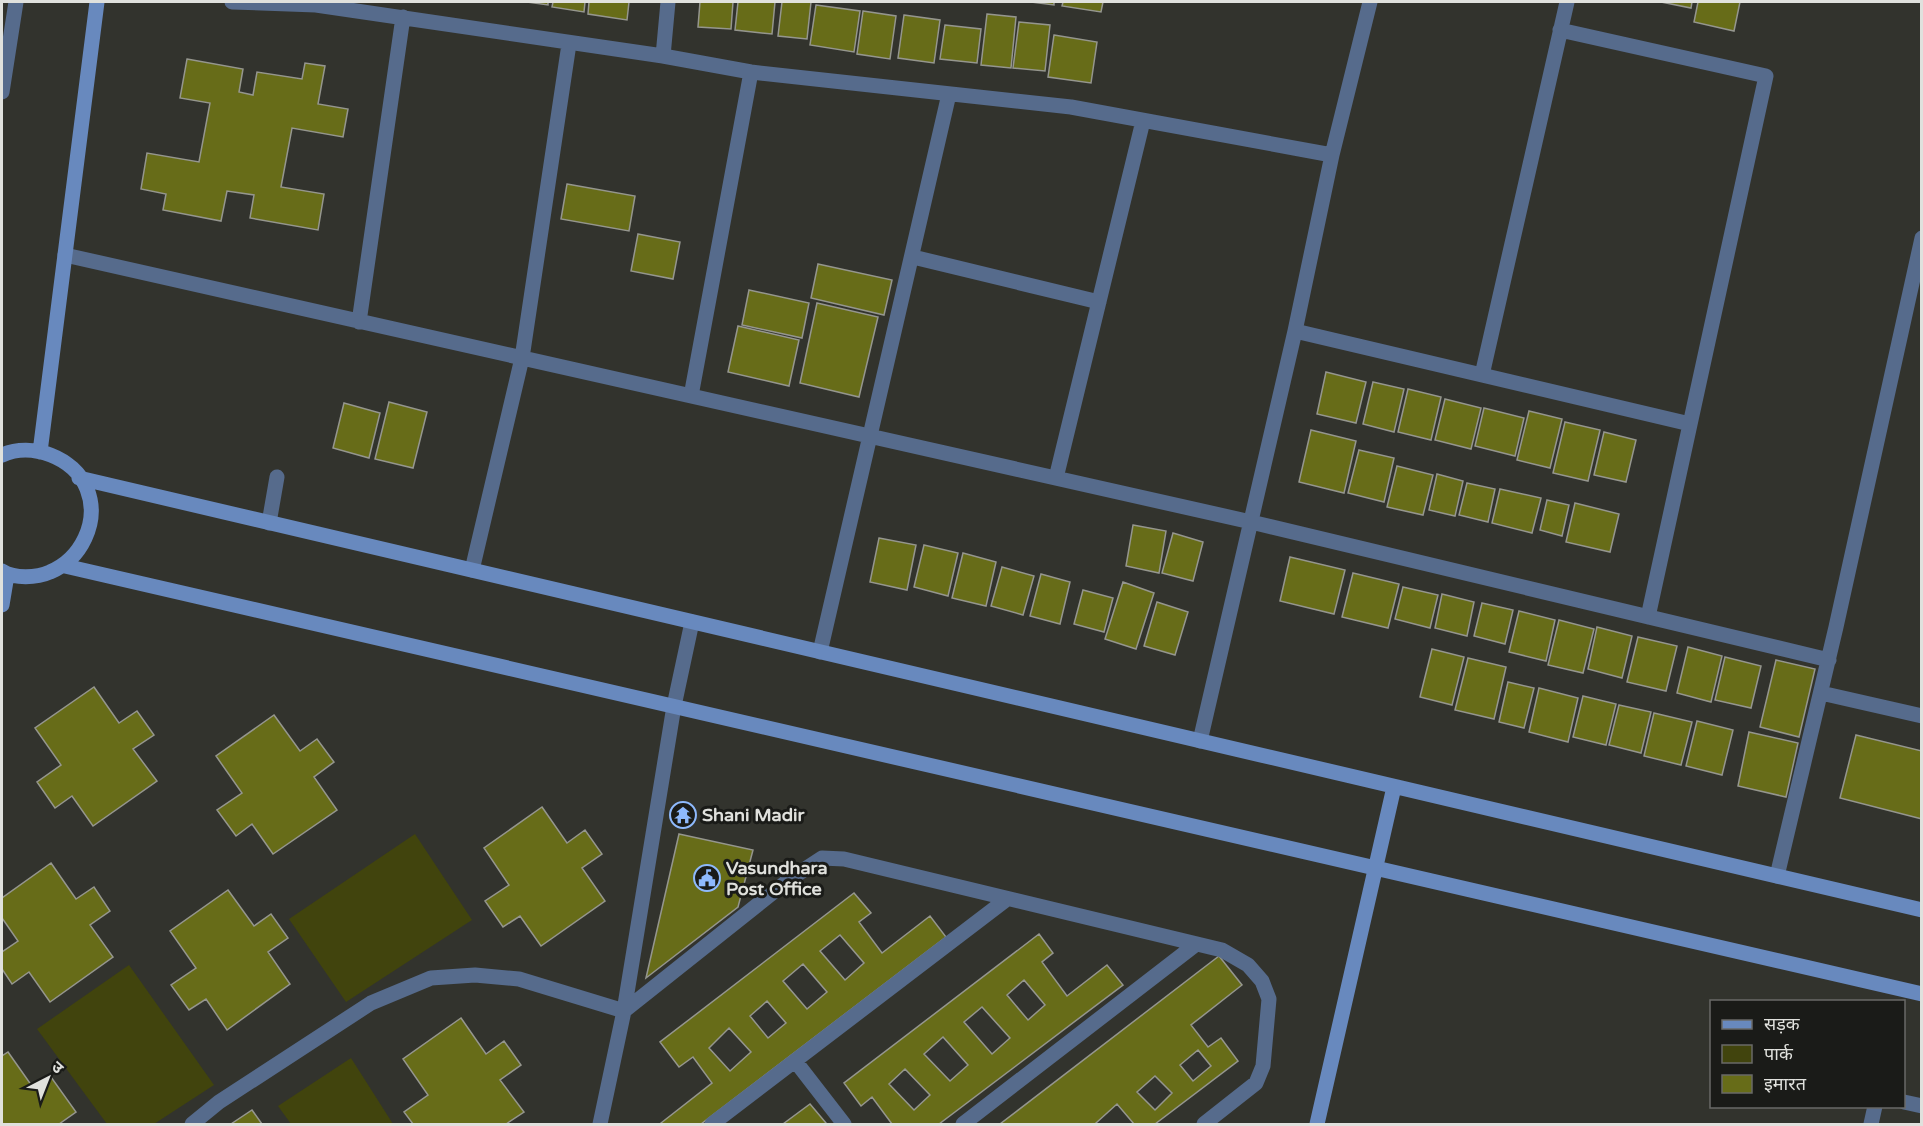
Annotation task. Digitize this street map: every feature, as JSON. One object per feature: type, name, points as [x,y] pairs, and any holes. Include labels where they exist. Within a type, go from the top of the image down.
[{"type":"street","points":[[2,92],[16,2]]},
{"type":"street","points":[[40,452],[97,2]]},
{"type":"street","points":[[232,2],[316,5],[663,56],[751,72],[1071,107],[1332,155]]},
{"type":"street","points":[[663,56],[668,2]]},
{"type":"street","points":[[1200,741],[1295,331],[1332,155],[1370,2]]},
{"type":"street","points":[[1482,375],[1567,2]]},
{"type":"street","points":[[358,322],[403,17]]},
{"type":"street","points":[[1560,30],[1766,76],[1648,617]]},
{"type":"street","points":[[472,570],[522,358],[569,44]]},
{"type":"street","points":[[691,396],[751,72]]},
{"type":"street","points":[[820,652],[949,94]]},
{"type":"street","points":[[1056,478],[1143,122]]},
{"type":"street","points":[[1778,876],[1922,238]]},
{"type":"street","points":[[65,255],[1251,522],[1828,660]]},
{"type":"street","points":[[913,257],[1099,302]]},
{"type":"street","points":[[1295,331],[1690,424]]},
{"type":"street","points":[[2,455],[24,450],[40,452],[49,454],[72,468],[87,488],[91,517],[85,542],[65,566],[40,577],[4,573],[2,605]]},
{"type":"street","points":[[269,523],[277,477]]},
{"type":"street","points":[[79,478],[1922,910]]},
{"type":"street","points":[[65,566],[1376,868],[1901,995],[1922,994]]},
{"type":"street","points":[[600,1125],[624,1011],[675,706],[692,622]]},
{"type":"street","points":[[1821,693],[1922,716]]},
{"type":"street","points":[[1317,1125],[1394,787]]},
{"type":"street","points":[[624,1011],[790,879],[822,858],[844,858],[1222,950],[1248,966],[1262,981],[1269,999],[1263,1066],[1260,1076],[1248,1090],[1203,1125]]},
{"type":"street","points":[[712,1125],[1007,899]]},
{"type":"street","points":[[963,1125],[1195,945]]},
{"type":"street","points":[[192,1125],[219,1102],[371,1003],[431,978],[475,975],[519,979],[624,1011]]},
{"type":"street","points":[[796,1062],[844,1125]]},
{"type":"street","points":[[1905,1101],[1922,1106]]},
{"type":"street","points":[[1871,1125],[1875,1108]]},
{"type":"green space","points":[[415,834],[472,920],[346,1002],[289,919]]},
{"type":"green space","points":[[129,965],[214,1085],[154,1124],[107,1124],[37,1029]]},
{"type":"green space","points":[[351,1058],[393,1124],[291,1124],[278,1106]]},
{"type":"building","points":[[527,2],[548,2],[548,5]]},
{"type":"building","points":[[553,2],[585,2],[584,12],[552,7]]},
{"type":"building","points":[[589,2],[629,2],[627,20],[588,14]]},
{"type":"building","points":[[700,2],[733,2],[731,29],[698,27]]},
{"type":"building","points":[[738,2],[775,2],[772,34],[735,30]]},
{"type":"building","points":[[782,2],[811,2],[807,39],[778,36]]},
{"type":"building","points":[[1031,2],[1054,2],[1054,5]]},
{"type":"building","points":[[1063,2],[1103,2],[1101,12],[1062,6]]},
{"type":"building","points":[[1661,2],[1692,2],[1691,8]]},
{"type":"building","points":[[1698,2],[1740,2],[1734,31],[1694,22]]},
{"type":"building","points":[[816,5],[860,11],[854,52],[810,45]]},
{"type":"building","points":[[863,11],[896,16],[890,59],[857,54]]},
{"type":"building","points":[[987,14],[1016,17],[1011,68],[981,65]]},
{"type":"building","points":[[904,15],[940,20],[934,63],[898,58]]},
{"type":"building","points":[[1019,22],[1050,25],[1045,71],[1013,68]]},
{"type":"building","points":[[945,25],[981,29],[977,63],[940,59]]},
{"type":"building","points":[[1054,35],[1097,42],[1091,83],[1048,77]]},
{"type":"building","points":[[187,59],[243,69],[239,92],[253,95],[257,72],[302,79],[305,63],[325,66],[318,104],[348,109],[343,137],[292,128],[281,187],[324,194],[318,230],[250,218],[254,195],[227,191],[221,221],[163,210],[166,194],[141,189],[147,153],[199,162],[210,103],[180,98]]},
{"type":"building","points":[[567,184],[635,196],[629,231],[561,219]]},
{"type":"building","points":[[638,234],[680,242],[673,279],[631,271]]},
{"type":"building","points":[[818,264],[892,280],[884,315],[811,298]]},
{"type":"building","points":[[749,290],[809,303],[802,338],[742,325]]},
{"type":"building","points":[[817,303],[878,317],[859,397],[800,383]]},
{"type":"building","points":[[738,326],[799,340],[789,386],[728,372]]},
{"type":"building","points":[[1326,372],[1366,382],[1356,423],[1317,414]]},
{"type":"building","points":[[1373,382],[1404,389],[1394,432],[1363,424]]},
{"type":"building","points":[[1408,389],[1441,397],[1431,440],[1398,432]]},
{"type":"building","points":[[1445,399],[1481,408],[1471,449],[1435,440]]},
{"type":"building","points":[[389,402],[427,412],[413,468],[375,459]]},
{"type":"building","points":[[344,403],[380,413],[369,458],[333,448]]},
{"type":"building","points":[[1484,408],[1524,418],[1515,456],[1475,446]]},
{"type":"building","points":[[1529,411],[1562,419],[1550,468],[1517,460]]},
{"type":"building","points":[[1565,422],[1600,430],[1588,481],[1553,473]]},
{"type":"building","points":[[1311,430],[1356,441],[1344,493],[1299,482]]},
{"type":"building","points":[[1604,432],[1636,440],[1626,482],[1594,475]]},
{"type":"building","points":[[1359,450],[1394,458],[1384,502],[1348,493]]},
{"type":"building","points":[[1397,466],[1433,475],[1423,515],[1387,507]]},
{"type":"building","points":[[1437,474],[1463,481],[1455,516],[1429,510]]},
{"type":"building","points":[[1467,483],[1495,489],[1488,522],[1459,515]]},
{"type":"building","points":[[1500,489],[1541,498],[1532,533],[1492,523]]},
{"type":"building","points":[[1547,500],[1569,505],[1562,536],[1540,530]]},
{"type":"building","points":[[1575,503],[1619,514],[1610,552],[1566,542]]},
{"type":"building","points":[[1133,525],[1166,531],[1159,573],[1126,566]]},
{"type":"building","points":[[1173,533],[1203,542],[1193,581],[1162,573]]},
{"type":"building","points":[[879,538],[916,545],[907,590],[870,582]]},
{"type":"building","points":[[924,545],[958,553],[948,596],[914,587]]},
{"type":"building","points":[[963,553],[996,562],[986,606],[952,598]]},
{"type":"building","points":[[1290,557],[1345,570],[1334,614],[1280,601]]},
{"type":"building","points":[[1002,567],[1034,576],[1023,615],[991,606]]},
{"type":"building","points":[[1353,573],[1399,584],[1388,628],[1342,617]]},
{"type":"building","points":[[1041,574],[1070,582],[1060,624],[1030,616]]},
{"type":"building","points":[[1123,582],[1154,593],[1136,649],[1105,639]]},
{"type":"building","points":[[1403,587],[1438,595],[1430,628],[1395,619]]},
{"type":"building","points":[[1083,590],[1113,598],[1104,632],[1074,624]]},
{"type":"building","points":[[1442,594],[1474,602],[1467,636],[1435,628]]},
{"type":"building","points":[[1157,602],[1188,612],[1175,655],[1144,646]]},
{"type":"building","points":[[1482,603],[1513,610],[1505,644],[1474,636]]},
{"type":"building","points":[[1519,611],[1555,620],[1546,661],[1509,652]]},
{"type":"building","points":[[1559,620],[1594,629],[1583,673],[1548,665]]},
{"type":"building","points":[[1597,627],[1632,636],[1622,678],[1588,669]]},
{"type":"building","points":[[1638,637],[1677,646],[1666,691],[1627,682]]},
{"type":"building","points":[[1688,647],[1722,656],[1711,702],[1677,693]]},
{"type":"building","points":[[1432,649],[1464,657],[1452,705],[1420,697]]},
{"type":"building","points":[[1725,657],[1761,666],[1751,708],[1715,700]]},
{"type":"building","points":[[1468,658],[1506,667],[1494,719],[1455,710]]},
{"type":"building","points":[[1776,660],[1815,669],[1799,737],[1760,727]]},
{"type":"building","points":[[1508,682],[1534,688],[1524,728],[1499,722]]},
{"type":"building","points":[[94,687],[119,723],[137,711],[154,735],[133,749],[157,781],[93,826],[72,796],[55,808],[37,782],[61,765],[35,728]]},
{"type":"building","points":[[1539,688],[1578,698],[1568,742],[1529,732]]},
{"type":"building","points":[[1583,696],[1616,704],[1606,745],[1573,737]]},
{"type":"building","points":[[1619,705],[1651,712],[1641,753],[1609,745]]},
{"type":"building","points":[[1654,713],[1692,722],[1681,765],[1644,756]]},
{"type":"building","points":[[274,715],[300,751],[317,739],[334,762],[314,777],[337,810],[273,854],[252,824],[236,836],[217,810],[242,793],[216,756]]},
{"type":"building","points":[[1697,721],[1733,730],[1722,775],[1686,766]]},
{"type":"building","points":[[1749,732],[1798,743],[1786,797],[1738,786]]},
{"type":"building","points":[[1856,735],[1922,751],[1922,819],[1840,798]]},
{"type":"building","points":[[542,807],[567,843],[585,830],[602,854],[582,868],[605,901],[541,946],[520,916],[503,927],[485,901],[509,885],[484,848]]},
{"type":"building","name":"Vasundhara Post Office","points":[[679,834],[753,850],[738,907],[646,978]]},
{"type":"building","points":[[51,863],[76,899],[94,887],[110,911],[90,925],[113,957],[50,1002],[29,972],[12,984],[2,969],[2,952],[18,941],[2,918],[2,898]]},
{"type":"building","points":[[228,890],[254,926],[271,914],[288,938],[268,952],[290,984],[227,1030],[206,999],[189,1010],[171,985],[196,968],[170,931]]},
{"type":"building","points":[[854,893],[871,913],[859,922],[882,953],[930,916],[946,937],[701,1124],[661,1123],[712,1083],[693,1057],[679,1067],[660,1042]],"holes":[[[840,935],[864,963],[845,980],[820,951]],[[803,964],[827,992],[807,1009],[783,981]],[[767,1001],[786,1023],[768,1038],[750,1016]],[[729,1028],[751,1052],[730,1071],[709,1048]]]},
{"type":"building","points":[[1039,934],[1053,953],[1042,962],[1067,996],[1107,965],[1123,985],[939,1124],[892,1124],[872,1097],[861,1106],[844,1083]],"holes":[[[1024,980],[1045,1005],[1028,1020],[1007,995]],[[982,1007],[1010,1038],[992,1054],[964,1022]],[[943,1037],[968,1065],[950,1081],[924,1054]],[[905,1069],[930,1095],[914,1110],[889,1084]]]},
{"type":"building","points":[[1219,956],[1242,985],[1191,1025],[1208,1047],[1221,1038],[1238,1061],[1155,1124],[1134,1124],[1117,1104],[1097,1124],[1000,1124]],"holes":[[[1198,1050],[1211,1066],[1193,1081],[1180,1065]],[[1155,1076],[1172,1093],[1155,1110],[1137,1092]]]},
{"type":"building","points":[[461,1018],[486,1054],[504,1041],[521,1065],[500,1080],[524,1112],[506,1124],[413,1124],[404,1112],[428,1095],[403,1059]]},
{"type":"building","points":[[8,1052],[34,1089],[51,1077],[76,1112],[59,1124],[2,1124],[2,1056]]},
{"type":"building","points":[[810,1104],[826,1123],[783,1124]]},
{"type":"building","points":[[252,1110],[262,1124],[231,1124]]},
{"type":"place","name":"Shani Madir","points":[[683,815]]},
{"type":"place","name":"Vasundhara Post Office","points":[[707,878]]}]
